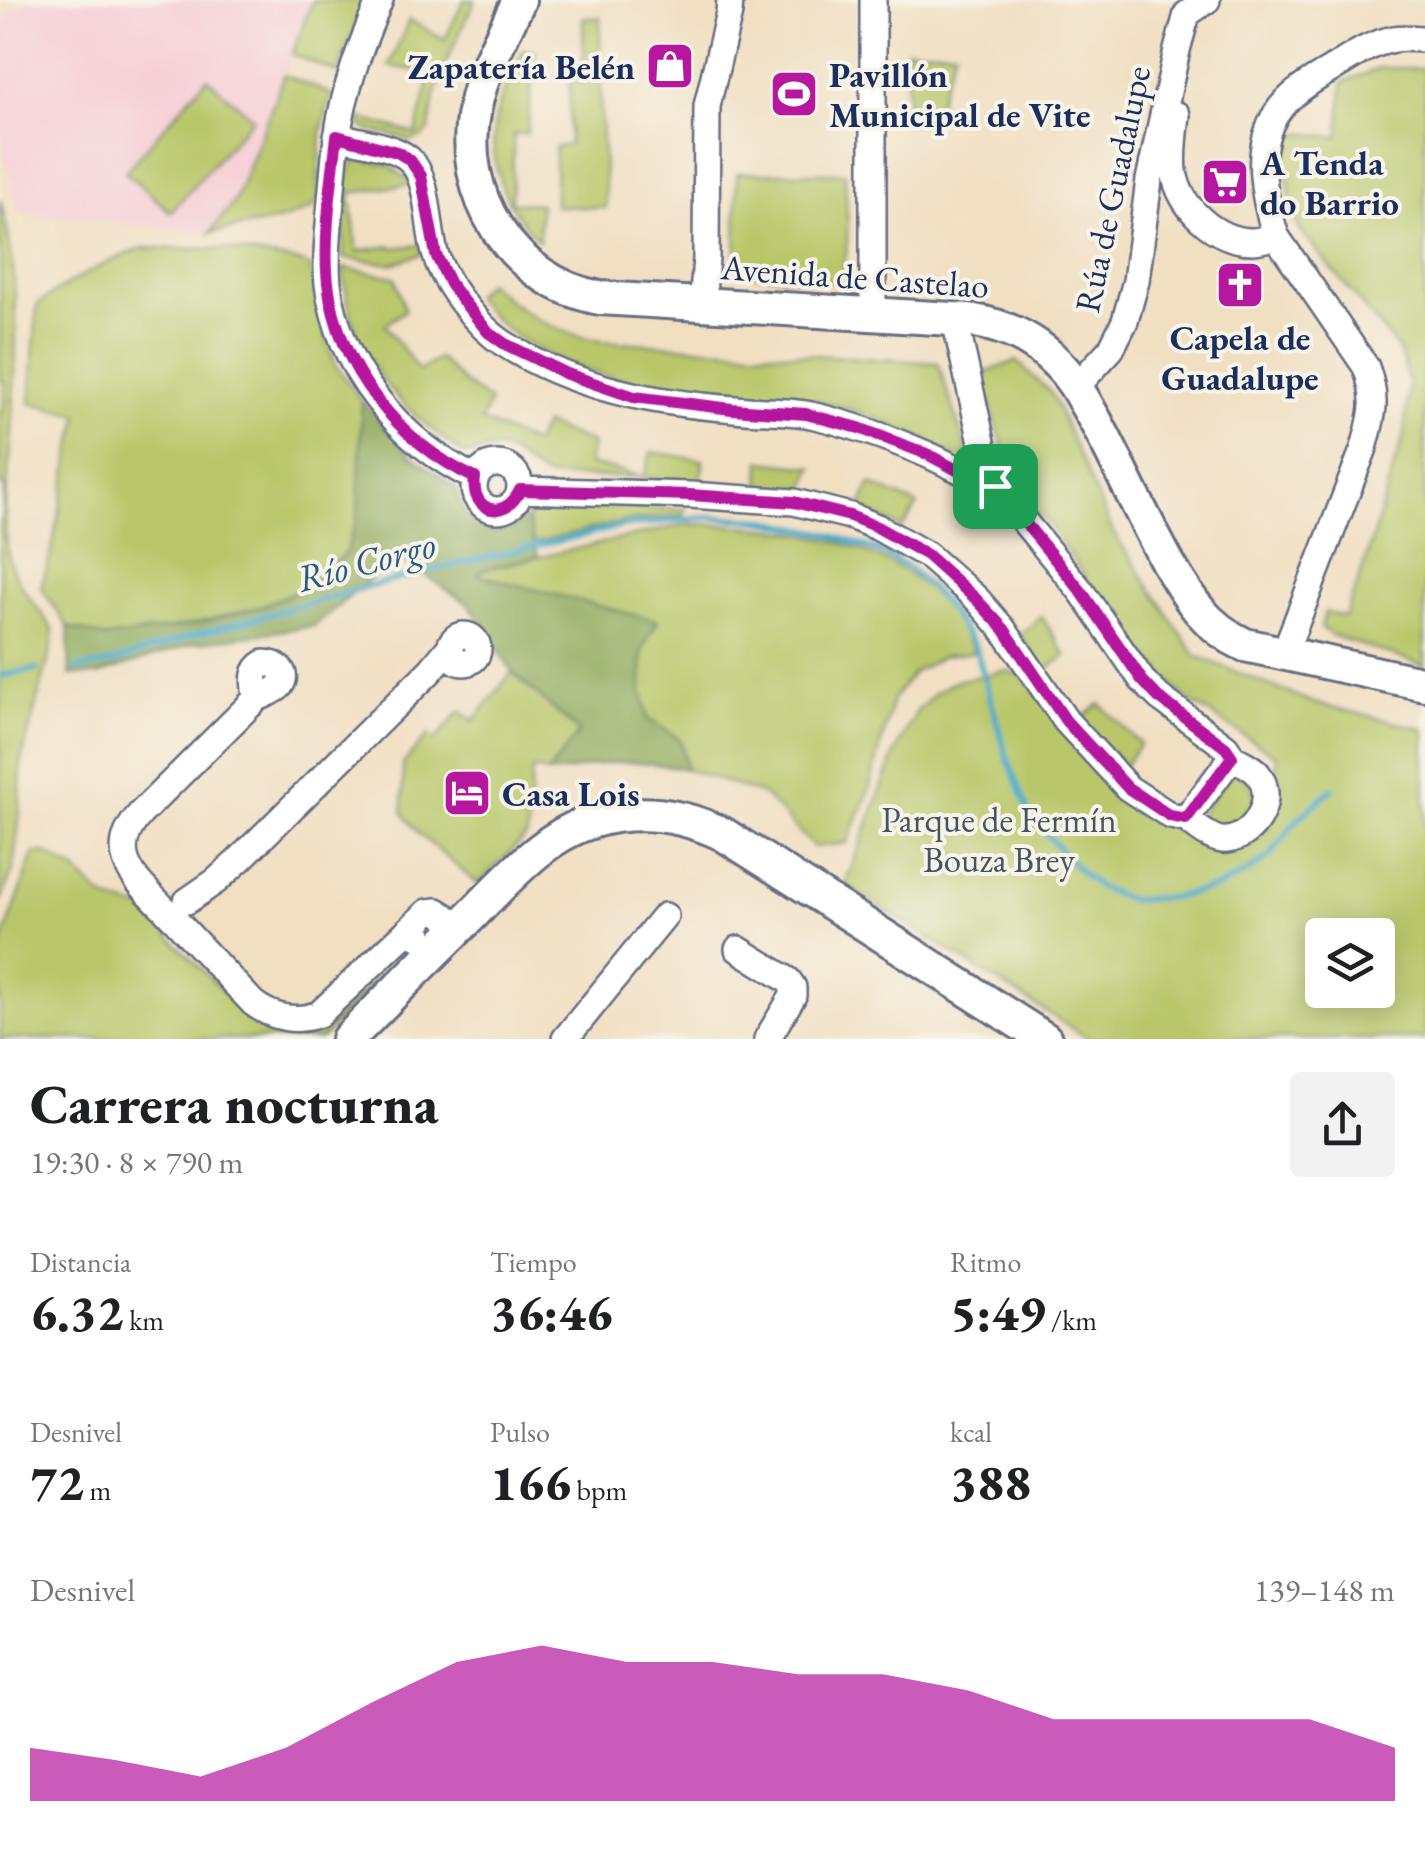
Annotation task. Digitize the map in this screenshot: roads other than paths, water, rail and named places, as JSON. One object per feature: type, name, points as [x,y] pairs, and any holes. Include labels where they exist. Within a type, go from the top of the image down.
[{"type":"street","points":[[380,0],[360,48],[337,136],[327,272],[341,337],[362,377],[400,424],[444,462],[475,478],[492,464],[506,466],[516,473],[520,490],[794,502],[877,527],[927,555],[976,599],[1004,629],[1066,721],[1128,788],[1170,816],[1186,819],[1214,838],[1227,840],[1252,830],[1264,808],[1264,786],[1258,773],[1232,757],[1142,680],[1081,591],[995,486],[955,320]]},
{"type":"street","name":"Avenida de Castelao","points":[[519,0],[481,84],[470,138],[473,167],[489,217],[526,263],[544,277],[571,291],[616,300],[955,320],[999,326],[1025,338],[1054,360],[1076,387],[1156,542],[1208,622],[1245,645],[1425,684]]},
{"type":"street","points":[[702,305],[707,106],[730,0]]},
{"type":"street","points":[[873,0],[873,315]]},
{"type":"street","name":"Rúa de Guadalupe","points":[[1076,387],[1111,348],[1125,321],[1136,281],[1149,180],[1188,5]]},
{"type":"street","points":[[1284,654],[1364,448],[1374,389],[1366,366],[1276,236],[1269,214],[1263,152],[1276,113],[1312,80],[1362,50],[1394,39],[1425,40]]},
{"type":"street","name":"Rúa de Guadalupe","points":[[1177,50],[1174,174],[1184,196],[1198,219],[1224,234],[1255,241],[1276,236]]},
{"type":"street","points":[[337,136],[397,152],[410,160],[421,176],[436,255],[450,284],[488,332],[505,344],[567,374],[634,397],[806,414],[859,428],[995,486]]},
{"type":"street","points":[[182,916],[431,670],[455,654]]},
{"type":"street","points":[[256,699],[132,823],[124,854],[132,876],[182,916],[262,1011],[303,1018],[319,1014],[418,936],[461,926],[532,856],[590,822],[629,814],[668,815],[706,826],[732,839],[1045,1039]]},
{"type":"street","points":[[1186,819],[1232,757]]},
{"type":"street","points":[[565,1039],[665,916]]},
{"type":"street","points":[[348,1039],[418,936]]},
{"type":"street","points":[[738,949],[793,987],[793,996],[767,1039]]},
{"type":"waterway","name":"Río Corgo","points":[[76,669],[111,663],[194,635],[424,572],[623,526],[706,517],[761,520],[828,534],[882,552],[911,570],[937,594],[975,646],[1008,760],[1031,817],[1079,871],[1100,888],[1130,900],[1175,897],[1219,887],[1270,856],[1296,821],[1332,789]]},
{"type":"waterway","name":"Río Corgo","points":[[0,676],[37,669]]},
{"type":"place","name":"Zapatería Belén","points":[[670,66]]},
{"type":"place","name":"Pavillón Municipal de Vite","points":[[794,94]]},
{"type":"place","name":"A Tenda do Barrio","points":[[1225,182]]},
{"type":"place","name":"Capela de Guadalupe","points":[[1240,285]]},
{"type":"place","name":"Casa Lois","points":[[467,793]]},
{"type":"park label","name":"Parque de Fermín Bouza Brey","points":[[999,839]]}]
